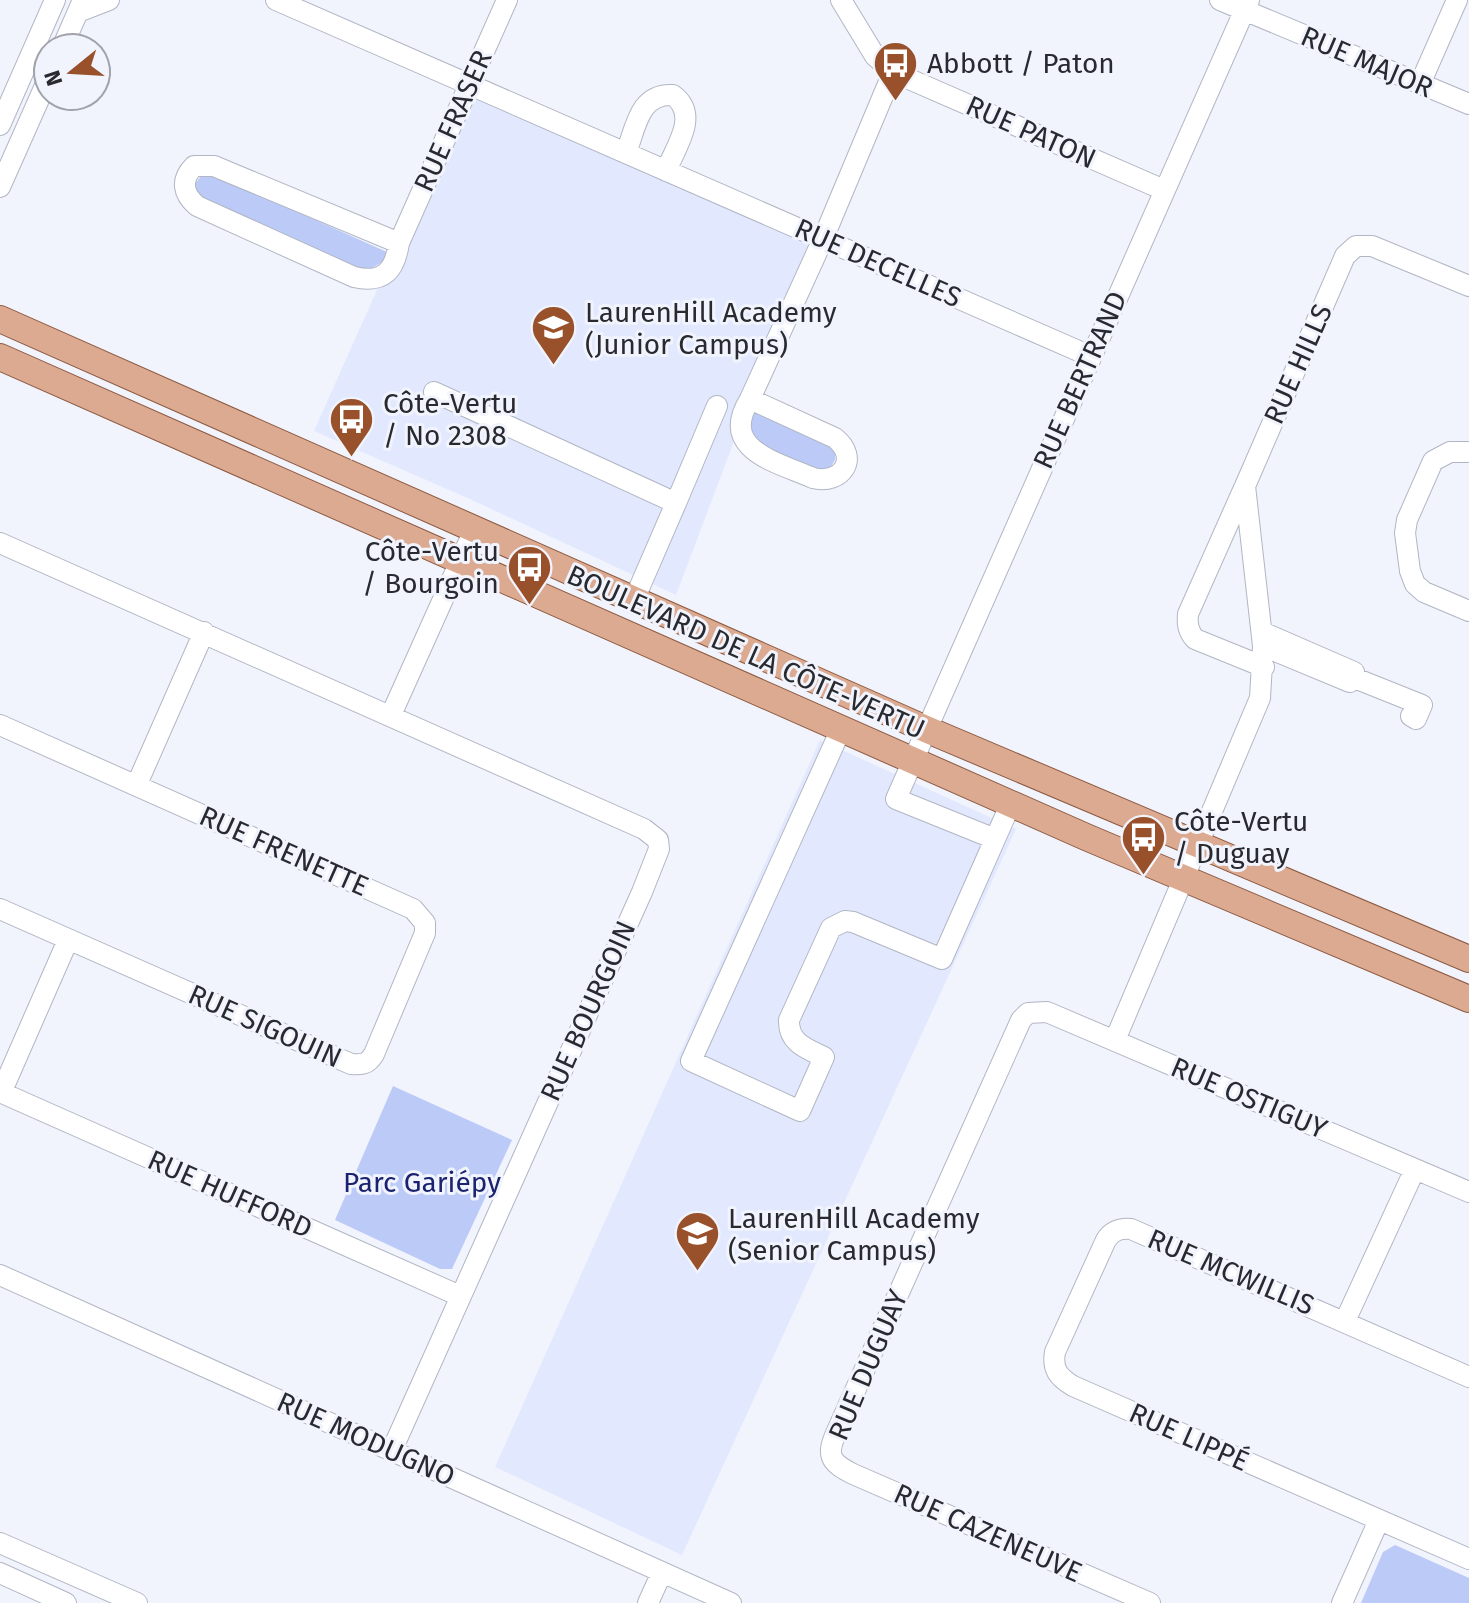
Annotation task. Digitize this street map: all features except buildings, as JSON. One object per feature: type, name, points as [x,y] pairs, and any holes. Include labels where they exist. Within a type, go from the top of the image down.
[{"type":"main road","name":"BOULEVARD DE LA CÔTE-VERTU","points":[[0,319],[928,730],[1469,959]]},
{"type":"main road","name":"BOULEVARD DE LA CÔTE-VERTU","points":[[0,357],[913,761],[1469,999]]},
{"type":"street","points":[[0,125],[55,0]]},
{"type":"street","points":[[69,32],[80,6],[109,0]]},
{"type":"street","name":"RUE DECELLES","points":[[276,0],[1090,356]]},
{"type":"street","name":"RUE FRASER","points":[[399,243],[214,166],[194,166],[185,180],[189,199],[197,206],[354,277],[364,279],[385,274],[397,259],[399,243],[507,0]]},
{"type":"street","name":"RUE PATON","points":[[841,0],[875,56],[893,72],[1164,190]]},
{"type":"street","name":"RUE MAJOR","points":[[1220,0],[1246,6],[1469,104]]},
{"type":"street","points":[[1420,84],[1457,0]]},
{"type":"street","name":"RUE BERTRAND","points":[[995,839],[896,799],[1246,6]]},
{"type":"street","points":[[750,399],[843,444],[847,463],[842,471],[833,478],[813,478],[752,451],[739,427],[741,412],[750,399],[823,239],[893,72]]},
{"type":"street","points":[[626,153],[646,103],[655,97],[673,95],[687,112],[686,123],[666,171]]},
{"type":"street","points":[[0,187],[33,112]]},
{"type":"street","name":"RUE HILLS","points":[[1264,667],[1195,639],[1188,629],[1188,614],[1345,256],[1356,246],[1372,246],[1469,286]]},
{"type":"street","points":[[434,392],[676,503]]},
{"type":"street","points":[[634,600],[717,406]]},
{"type":"street","points":[[1469,452],[1450,452],[1433,461],[1407,520],[1405,533],[1410,571],[1415,584],[1424,592],[1469,611]]},
{"type":"street","points":[[1115,1040],[1260,698],[1264,667],[1263,639],[1245,486]]},
{"type":"street","points":[[391,715],[475,528]]},
{"type":"street","name":"RUE BOURGOIN","points":[[0,543],[644,829],[658,840],[659,849],[642,892],[392,1450]]},
{"type":"street","points":[[137,784],[204,632]]},
{"type":"street","points":[[1263,639],[1352,677],[1400,707]]},
{"type":"street","name":"RUE FRENETTE","points":[[0,725],[413,909],[425,923]]},
{"type":"street","points":[[841,729],[691,1061],[800,1111],[824,1057],[797,1044],[788,1029],[789,1020],[831,928],[845,921],[853,922],[942,959],[1011,803]]},
{"type":"street","name":"RUE SIGOUIN","points":[[0,909],[359,1065],[366,1064],[374,1054],[423,945],[425,923]]},
{"type":"street","points":[[1,1092],[68,940]]},
{"type":"street","name":"RUE OSTIGUY","points":[[1028,1013],[1047,1012],[1469,1192]]},
{"type":"street","name":"RUE DUGUAY","points":[[831,1457],[831,1447],[843,1416],[1021,1020],[1028,1013]]},
{"type":"street","name":"RUE HUFFORD","points":[[1,1092],[460,1296]]},
{"type":"street","name":"RUE MCWILLIS","points":[[1345,1321],[1415,1169]]},
{"type":"street","name":"RUE MCWILLIS","points":[[1116,1231],[1131,1229],[1469,1377]]},
{"type":"street","name":"RUE LIPPÉ","points":[[1116,1231],[1106,1240],[1055,1352],[1053,1362],[1063,1380],[1469,1559]]},
{"type":"street","name":"RUE MODUGNO","points":[[0,1275],[731,1603]]},
{"type":"street","name":"RUE CAZENEUVE","points":[[831,1457],[836,1464],[853,1474],[1122,1598],[1150,1603]]},
{"type":"street","points":[[1342,1603],[1379,1520]]},
{"type":"street","points":[[0,1543],[137,1603]]},
{"type":"street","points":[[0,1573],[56,1601],[64,1571]]},
{"type":"street","points":[[648,1603],[662,1572]]},
{"type":"shaded area","name":"LaurenHill Academy (Junior Campus)","points":[[469,84],[823,239],[750,399],[676,595],[314,431]]},
{"type":"shaded area","name":"LaurenHill Academy (Senior Campus)","points":[[820,740],[1016,829],[682,1555],[495,1467]]},
{"type":"green space","points":[[213,174],[387,252],[388,259],[370,269],[354,267],[201,200],[195,184],[201,176]]},
{"type":"green space","points":[[755,412],[829,445],[835,454],[830,468],[816,470],[761,446],[752,438],[748,415]]},
{"type":"green space","name":"Parc Gariépy","points":[[393,1086],[512,1140],[452,1269],[440,1269],[335,1220]]},
{"type":"green space","points":[[1395,1545],[1469,1578],[1469,1603],[1361,1603],[1383,1552]]},
{"type":"place","name":"Abbott / Paton","points":[[896,102]]},
{"type":"place","name":"LaurenHill Academy (Junior Campus)","points":[[554,367]]},
{"type":"place","name":"Côte-Vertu / No 2308","points":[[352,458]]},
{"type":"place","name":"Côte-Vertu / Bourgoin","points":[[530,606]]},
{"type":"place","name":"Côte-Vertu / Duguay","points":[[1143,876]]},
{"type":"place","name":"LaurenHill Academy (Senior Campus)","points":[[697,1273]]}]
